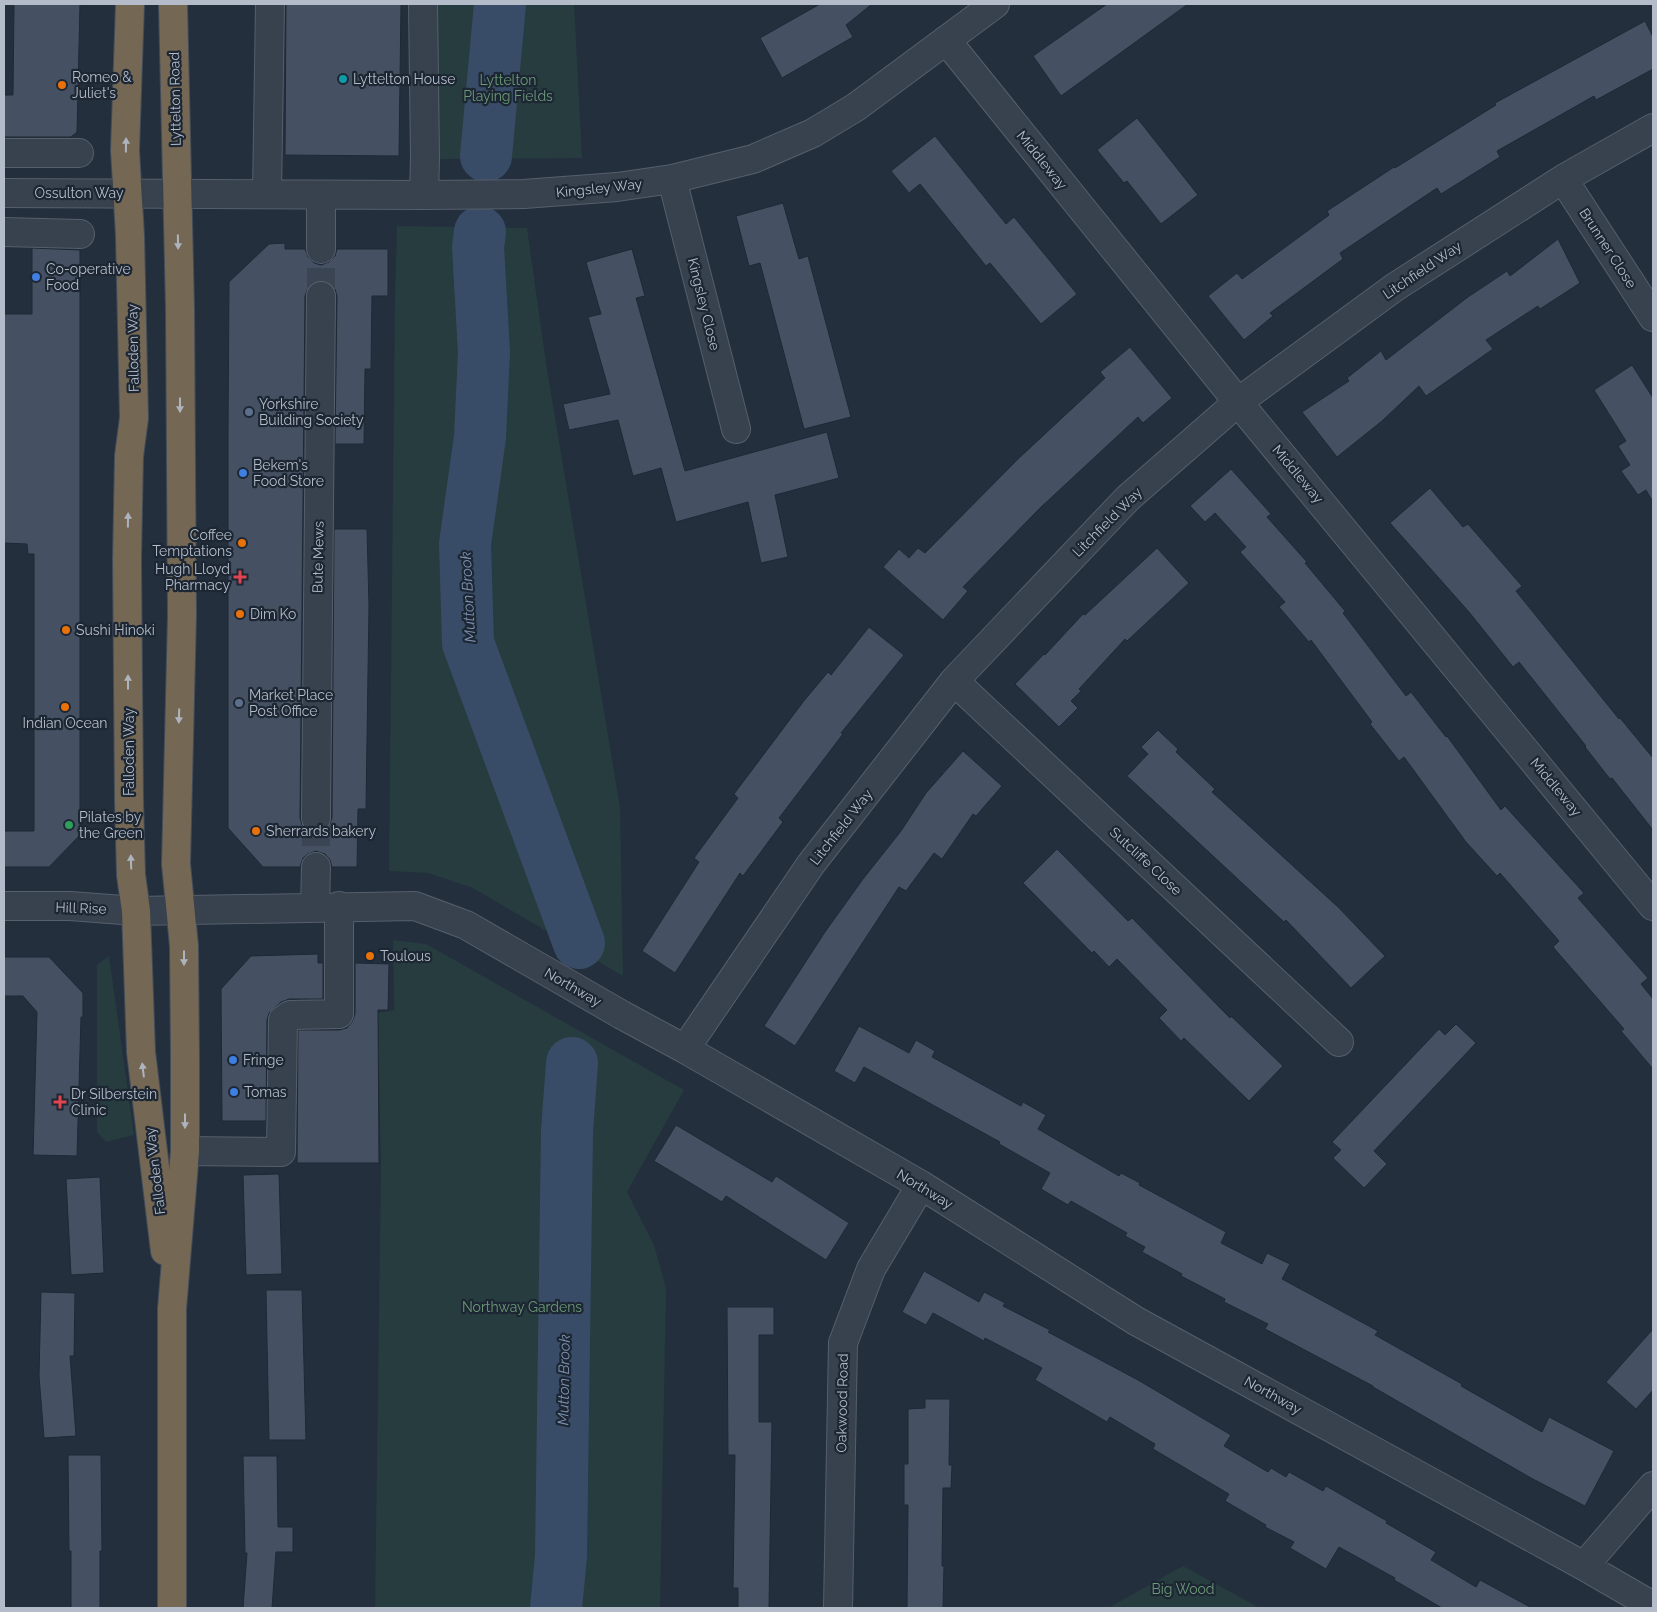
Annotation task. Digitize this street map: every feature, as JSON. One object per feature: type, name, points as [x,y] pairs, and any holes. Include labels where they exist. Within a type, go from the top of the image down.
[{"type":"highway","points":[[130,4],[125,150],[153,193]]},
{"type":"highway","name":"Lyttelton Road","points":[[153,193],[173,4]]},
{"type":"highway","name":"Falloden Way","points":[[153,193],[131,253],[134,418],[129,456],[129,800],[131,875],[184,946],[184,1151],[172,1309],[172,1608]]},
{"type":"highway","name":"Falloden Way","points":[[153,193],[180,309],[182,615],[176,847],[158,910],[141,1052],[172,1309]]},
{"type":"street","points":[[267,193],[270,4]]},
{"type":"street","points":[[423,4],[426,158],[424,195]]},
{"type":"street","name":"Kingsley Way","points":[[153,193],[424,195],[552,193],[617,187],[672,179],[753,158],[813,133],[856,107],[995,4]]},
{"type":"street","name":"Middleway","points":[[946,40],[1238,402],[1653,906]]},
{"type":"street","name":"Litchfield Way","points":[[685,1049],[811,864],[954,681],[1128,498],[1238,402],[1395,287],[1563,179],[1653,128]]},
{"type":"street","points":[[4,153],[79,153]]},
{"type":"street","name":"Kingsley Close","points":[[672,179],[736,429]]},
{"type":"street","name":"Brunner Close","points":[[1563,179],[1653,317]]},
{"type":"street","name":"Ossulton Way","points":[[4,193],[153,193]]},
{"type":"street","points":[[321,194],[321,249]]},
{"type":"street","points":[[4,232],[80,234]]},
{"type":"street","name":"Bute Mews","points":[[316,818],[321,296]]},
{"type":"street","name":"Sutcliffe Close","points":[[954,681],[1339,1042]]},
{"type":"street","points":[[184,1151],[281,1152],[282,1020],[290,1015],[339,1014],[327,906],[316,867]]},
{"type":"street","name":"Hill Rise","points":[[4,906],[70,906],[158,910]]},
{"type":"street","name":"Northway","points":[[158,910],[415,906],[466,925],[921,1185],[1136,1321],[1584,1566],[1653,1606]]},
{"type":"street","name":"Oakwood Road","points":[[838,1608],[843,1342],[871,1269],[921,1185]]},
{"type":"street","points":[[1584,1566],[1653,1486]]},
{"type":"green space","name":"Lyttelton Playing Fields","points":[[438,4],[574,4],[582,158],[438,159]]},
{"type":"green space","points":[[397,226],[527,228],[546,363],[620,807],[623,976],[473,888],[428,873],[389,871]]},
{"type":"green space","name":"Northway Gardens","points":[[393,940],[426,944],[684,1090],[627,1192],[654,1245],[666,1288],[660,1608],[375,1608],[381,1166],[378,1013],[394,1010]]},
{"type":"green space","points":[[109,956],[134,1135],[106,1142],[97,1132],[97,965]]},
{"type":"green space","name":"Big Wood","points":[[1183,1566],[1260,1608],[1108,1608]]},
{"type":"building","points":[[14,4],[80,4],[77,132],[71,137],[4,137],[4,95],[13,95]]},
{"type":"building","name":"Lyttelton House","points":[[286,4],[401,4],[399,156],[285,155]]},
{"type":"building","points":[[820,4],[872,4],[846,25],[853,37],[782,78],[760,38]]},
{"type":"building","points":[[1107,4],[1188,4],[1061,96],[1033,56]]},
{"type":"building","points":[[1645,21],[1653,37],[1653,69],[1596,100],[1594,96],[1497,151],[1500,157],[1441,194],[1437,188],[1340,253],[1343,259],[1270,313],[1273,316],[1244,340],[1208,296],[1237,273],[1242,279],[1329,215],[1327,211],[1394,167],[1496,105],[1495,103]]},
{"type":"building","points":[[1137,118],[1198,195],[1161,224],[1127,181],[1124,183],[1097,150]]},
{"type":"building","points":[[935,136],[1006,224],[1014,217],[1077,294],[1041,324],[990,263],[986,266],[920,184],[909,193],[891,171]]},
{"type":"building","points":[[783,203],[799,259],[808,256],[851,417],[804,429],[760,263],[749,266],[736,216]]},
{"type":"building","points":[[1558,239],[1580,283],[1540,309],[1538,306],[1486,340],[1493,349],[1426,396],[1419,386],[1382,421],[1337,457],[1302,412],[1349,381],[1347,378],[1381,351],[1386,360],[1468,297],[1507,271],[1510,276]]},
{"type":"building","points":[[285,243],[285,249],[305,249],[308,257],[314,263],[321,265],[329,262],[335,256],[337,249],[388,249],[388,296],[372,296],[371,369],[365,369],[364,444],[335,444],[337,296],[335,289],[328,282],[321,280],[313,283],[308,288],[305,296],[300,818],[302,825],[308,831],[316,834],[324,831],[329,826],[332,818],[334,529],[367,529],[369,606],[366,809],[358,809],[357,867],[332,867],[330,860],[325,854],[316,851],[303,858],[300,867],[263,867],[228,828],[229,282],[269,244]]},
{"type":"building","points":[[32,248],[80,250],[80,835],[49,867],[4,867],[4,831],[34,831],[34,554],[28,554],[27,544],[4,543],[4,314],[32,314]]},
{"type":"building","points":[[632,249],[645,296],[636,298],[685,471],[827,432],[839,478],[775,495],[788,557],[761,563],[748,502],[676,522],[661,468],[633,476],[618,420],[569,430],[563,404],[610,394],[588,317],[601,314],[586,262]]},
{"type":"building","points":[[1130,347],[1172,398],[1143,423],[1138,417],[1039,509],[963,587],[968,591],[943,620],[883,567],[899,549],[909,558],[918,548],[925,553],[1018,459],[1105,378],[1100,372]]},
{"type":"building","points":[[1632,365],[1653,398],[1653,502],[1646,490],[1638,495],[1621,471],[1630,465],[1618,446],[1626,441],[1594,390]]},
{"type":"building","points":[[1231,469],[1271,514],[1267,517],[1307,562],[1305,563],[1345,611],[1343,613],[1406,696],[1411,692],[1447,736],[1501,810],[1505,806],[1584,893],[1578,898],[1648,978],[1641,984],[1653,999],[1653,1069],[1621,1031],[1624,1029],[1553,947],[1559,941],[1500,873],[1497,876],[1466,842],[1404,757],[1399,761],[1370,724],[1372,722],[1311,640],[1309,642],[1279,607],[1285,602],[1240,552],[1246,547],[1215,513],[1205,522],[1190,506]]},
{"type":"building","points":[[1430,488],[1463,527],[1468,524],[1522,586],[1516,591],[1619,719],[1653,758],[1653,830],[1612,778],[1610,779],[1519,662],[1513,667],[1469,612],[1390,523]]},
{"type":"building","points":[[1157,548],[1189,583],[1127,641],[1125,639],[1079,689],[1081,691],[1071,701],[1078,708],[1059,727],[1015,684],[1083,614],[1085,615]]},
{"type":"building","points":[[869,627],[904,655],[841,733],[843,734],[779,818],[783,822],[743,876],[740,873],[675,973],[642,951],[699,862],[694,858],[738,798],[734,794],[803,702],[828,672],[831,675]]},
{"type":"building","points":[[1158,730],[1178,749],[1176,752],[1215,789],[1212,792],[1338,907],[1385,956],[1351,988],[1286,920],[1284,922],[1127,776],[1148,754],[1141,747]]},
{"type":"building","points":[[963,751],[1002,786],[976,816],[973,814],[942,859],[934,853],[906,891],[899,887],[795,1046],[764,1026],[825,932],[863,879],[901,831],[926,793]]},
{"type":"building","points":[[1057,849],[1128,921],[1132,918],[1230,1018],[1231,1016],[1283,1066],[1249,1101],[1184,1038],[1181,1041],[1159,1018],[1167,1010],[1117,959],[1109,967],[1094,951],[1092,953],[1023,883]]},
{"type":"building","points":[[318,954],[318,963],[323,963],[323,999],[289,999],[281,1002],[269,1013],[267,1020],[266,1121],[222,1121],[221,989],[251,956]]},
{"type":"building","points":[[4,957],[49,957],[83,993],[77,1156],[33,1155],[37,1012],[23,996],[4,996]]},
{"type":"building","points":[[355,963],[389,964],[388,1010],[378,1010],[379,1163],[297,1163],[298,1030],[339,1030],[347,1028],[355,1014]]},
{"type":"building","points":[[1456,1024],[1476,1043],[1374,1151],[1387,1164],[1364,1188],[1333,1158],[1341,1150],[1332,1142],[1439,1029],[1445,1035]]},
{"type":"building","points":[[859,1026],[909,1053],[916,1040],[935,1051],[932,1057],[1021,1106],[1023,1102],[1046,1115],[1038,1129],[1119,1176],[1121,1173],[1140,1183],[1139,1185],[1226,1232],[1221,1243],[1262,1264],[1267,1253],[1290,1264],[1282,1279],[1378,1331],[1375,1335],[1542,1432],[1549,1417],[1614,1451],[1585,1506],[1531,1478],[1373,1386],[1265,1329],[1268,1324],[1224,1302],[1225,1299],[1181,1276],[1182,1274],[1142,1252],[1145,1247],[1125,1236],[1127,1233],[1071,1201],[1068,1205],[1041,1189],[1050,1173],[999,1144],[1000,1142],[864,1067],[855,1083],[834,1071]]},
{"type":"building","points":[[676,1125],[772,1182],[776,1176],[849,1223],[826,1260],[726,1196],[722,1202],[654,1161]]},
{"type":"building","points":[[279,1174],[282,1274],[246,1275],[243,1175]]},
{"type":"building","points":[[100,1177],[104,1273],[71,1275],[66,1179]]},
{"type":"building","points":[[924,1271],[979,1302],[984,1292],[1005,1303],[1003,1306],[1050,1330],[1048,1332],[1138,1380],[1231,1435],[1224,1446],[1268,1472],[1271,1468],[1286,1477],[1289,1472],[1323,1491],[1326,1486],[1436,1552],[1431,1560],[1476,1587],[1480,1580],[1532,1608],[1442,1608],[1394,1580],[1395,1578],[1339,1547],[1326,1569],[1290,1548],[1294,1542],[1265,1527],[1266,1525],[1225,1501],[1229,1494],[1153,1449],[1155,1444],[1110,1417],[1107,1422],[1035,1380],[1042,1368],[985,1338],[984,1341],[933,1313],[926,1325],[902,1312]]},
{"type":"building","points":[[266,1290],[302,1290],[306,1440],[269,1440]]},
{"type":"building","points":[[41,1292],[75,1293],[74,1356],[70,1356],[76,1436],[44,1438],[39,1376]]},
{"type":"building","points":[[727,1307],[774,1307],[774,1335],[759,1335],[759,1422],[772,1422],[769,1608],[738,1608],[738,1588],[733,1588],[735,1455],[728,1455]]},
{"type":"building","points":[[1653,1329],[1653,1390],[1636,1409],[1606,1382]]},
{"type":"building","points":[[925,1399],[950,1399],[949,1465],[952,1465],[951,1488],[943,1488],[943,1608],[907,1608],[908,1505],[904,1505],[904,1464],[908,1464],[908,1409],[925,1408]]},
{"type":"building","points":[[68,1455],[101,1455],[102,1551],[100,1551],[100,1608],[71,1608]]},
{"type":"building","points":[[243,1456],[277,1456],[278,1527],[293,1527],[293,1552],[276,1552],[272,1608],[243,1608],[247,1553],[245,1553]]},
{"type":"waterway","name":"Mutton Brook","points":[[486,156],[500,4]]},
{"type":"waterway","name":"Mutton Brook","points":[[480,232],[478,247],[484,352],[480,437],[465,544],[468,643],[579,943]]},
{"type":"waterway","name":"Mutton Brook","points":[[556,1608],[561,1556],[567,1131],[572,1063]]},
{"type":"tunnel","points":[[321,249],[321,296]]},
{"type":"tunnel","points":[[316,818],[316,867]]},
{"type":"place","name":"Lyttelton House","points":[[343,79]]},
{"type":"place","name":"Romeo & Juliet's","points":[[62,85]]},
{"type":"place","name":"Co-operative Food","points":[[36,277]]},
{"type":"place","name":"Yorkshire Building Society","points":[[249,412]]},
{"type":"place","name":"Bekem's Food Store","points":[[243,473]]},
{"type":"place","name":"Coffee Temptations","points":[[242,543]]},
{"type":"place","name":"Hugh Lloyd Pharmacy","points":[[240,577]]},
{"type":"place","name":"Dim Ko","points":[[240,614]]},
{"type":"place","name":"Sushi Hinoki","points":[[66,630]]},
{"type":"place","name":"Market Place Post Office","points":[[239,703]]},
{"type":"place","name":"Indian Ocean","points":[[65,707]]},
{"type":"place","name":"Pilates by the Green","points":[[69,825]]},
{"type":"place","name":"Sherrards bakery","points":[[256,831]]},
{"type":"place","name":"Toulous","points":[[370,956]]},
{"type":"place","name":"Fringe","points":[[233,1060]]},
{"type":"place","name":"Tomas","points":[[234,1092]]},
{"type":"place","name":"Dr Silberstein Clinic","points":[[60,1102]]}]
